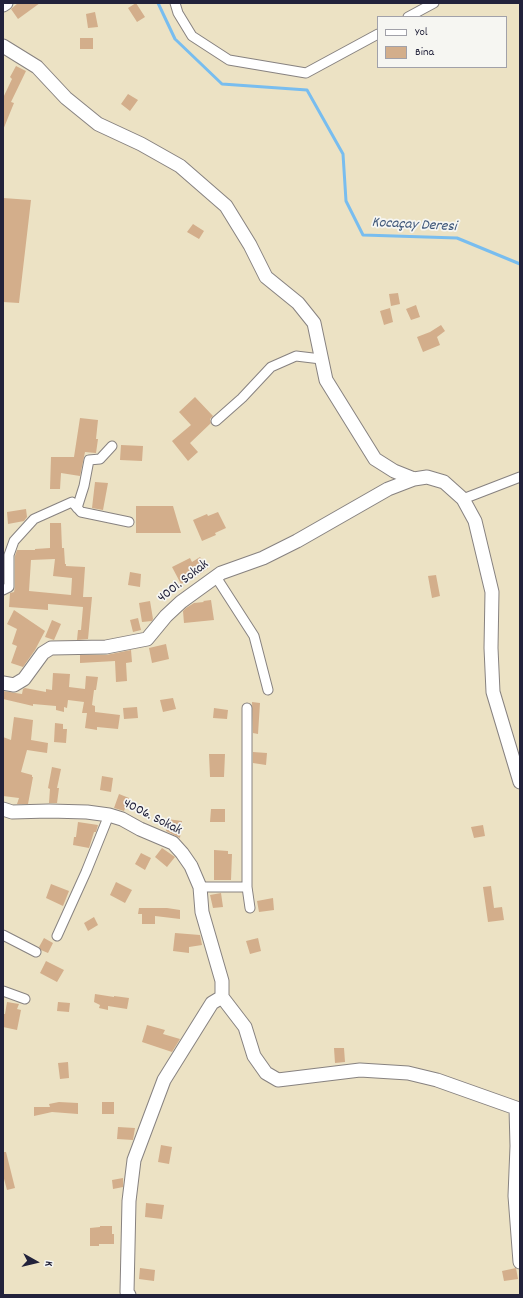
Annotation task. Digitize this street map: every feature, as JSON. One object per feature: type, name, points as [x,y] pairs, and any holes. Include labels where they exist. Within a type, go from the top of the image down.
[{"type":"street","points":[[175,3],[178,13],[192,36],[229,60],[306,73],[377,35]]},
{"type":"street","points":[[410,16],[434,3]]},
{"type":"street","points":[[3,46],[37,67],[66,98],[98,124],[141,144],[180,166],[226,206],[250,245],[266,277],[298,302],[314,323],[326,380],[375,459],[394,471],[414,479],[427,478],[444,482],[463,499],[475,520],[492,592],[491,648],[493,692],[520,782]]},
{"type":"street","points":[[216,421],[242,398],[271,367],[296,356],[321,359]]},
{"type":"street","points":[[78,508],[84,486],[88,460],[100,459],[112,446]]},
{"type":"street","points":[[463,499],[520,477]]},
{"type":"street","name":"4001. Sokak","points":[[3,683],[14,684],[24,679],[43,653],[51,648],[106,647],[147,639],[166,616],[181,602],[221,573],[270,555],[388,489],[414,479]]},
{"type":"street","points":[[3,590],[9,587],[9,556],[14,541],[34,519],[72,502],[81,512],[129,522]]},
{"type":"street","points":[[216,577],[254,636],[268,690]]},
{"type":"street","points":[[247,708],[247,887],[250,908]]},
{"type":"street","name":"4006. Sokak","points":[[3,809],[12,812],[87,812],[109,815],[122,819],[173,844],[182,853],[191,866],[200,887],[202,912],[222,980],[222,997]]},
{"type":"street","points":[[57,936],[86,872],[109,815]]},
{"type":"street","points":[[200,887],[247,887]]},
{"type":"street","points":[[3,935],[36,952]]},
{"type":"street","points":[[3,991],[25,1000]]},
{"type":"street","points":[[129,1295],[127,1292],[129,1201],[134,1160],[164,1080],[212,1003],[222,997],[245,1027],[254,1056],[266,1073],[278,1080],[360,1070],[408,1073],[437,1080],[516,1108],[517,1146],[515,1196],[520,1262]]},
{"type":"building","points":[[18,3],[40,3],[18,19],[11,9]]},
{"type":"building","points":[[136,3],[145,17],[137,22],[128,8]]},
{"type":"building","points":[[95,12],[98,27],[88,28],[86,14]]},
{"type":"building","points":[[80,38],[93,38],[93,49],[80,49]]},
{"type":"building","points":[[16,66],[26,71],[11,102],[14,103],[3,130],[3,98],[12,79],[10,77]]},
{"type":"building","points":[[128,94],[138,100],[130,111],[121,104]]},
{"type":"building","points":[[3,198],[31,200],[19,303],[3,302]]},
{"type":"building","points":[[193,224],[204,231],[199,239],[187,232]]},
{"type":"building","points":[[398,293],[400,304],[391,306],[389,294]]},
{"type":"building","points":[[416,305],[420,317],[411,320],[406,309]]},
{"type":"building","points":[[390,308],[393,322],[384,325],[380,311]]},
{"type":"building","points":[[441,325],[445,331],[437,337],[440,345],[423,352],[417,337],[430,332]]},
{"type":"building","points":[[195,397],[213,416],[210,419],[211,423],[190,443],[198,452],[188,461],[172,441],[191,425],[179,412]]},
{"type":"building","points":[[80,418],[98,420],[96,453],[85,452],[80,476],[61,473],[60,489],[50,489],[51,457],[74,457]]},
{"type":"building","points":[[121,445],[143,446],[142,461],[120,460]]},
{"type":"building","points":[[95,482],[108,483],[103,510],[92,508]]},
{"type":"building","points":[[136,506],[173,506],[181,533],[136,533]]},
{"type":"building","points":[[26,509],[27,517],[24,521],[8,524],[7,512]]},
{"type":"building","points":[[218,512],[226,528],[215,533],[216,535],[202,541],[193,520],[207,514],[208,516]]},
{"type":"building","points":[[50,523],[61,523],[62,548],[64,548],[65,564],[66,566],[85,567],[83,597],[92,597],[88,639],[77,640],[78,630],[81,630],[83,607],[48,604],[48,610],[9,607],[10,593],[14,592],[15,587],[15,556],[17,550],[50,548]],"holes":[[[55,559],[53,576],[72,578],[71,595],[29,591],[31,560]]]},
{"type":"building","points":[[200,557],[208,568],[199,575],[181,584],[172,567],[190,558],[192,562]]},
{"type":"building","points":[[130,572],[141,574],[140,587],[128,585]]},
{"type":"building","points":[[436,575],[440,596],[432,598],[428,576]]},
{"type":"building","points":[[211,600],[214,620],[184,623],[183,611],[186,608],[194,603]]},
{"type":"building","points":[[150,601],[153,619],[152,621],[142,622],[139,603]]},
{"type":"building","points":[[14,610],[45,631],[35,650],[23,667],[11,663],[17,646],[12,644],[17,629],[7,624]]},
{"type":"building","points":[[138,618],[141,630],[133,632],[130,620]]},
{"type":"building","points":[[52,620],[61,624],[54,640],[45,637]]},
{"type":"building","points":[[166,644],[169,659],[152,663],[149,648]]},
{"type":"building","points":[[131,650],[132,662],[126,663],[127,681],[116,682],[115,661],[80,663],[80,655],[106,655]]},
{"type":"building","points":[[53,673],[70,674],[69,687],[85,689],[86,676],[98,677],[92,705],[95,706],[95,712],[120,715],[118,729],[97,727],[97,730],[85,728],[87,713],[82,713],[84,702],[68,700],[67,708],[64,707],[64,712],[56,710],[56,706],[33,704],[33,706],[3,699],[3,691],[22,694],[23,689],[25,688],[46,692],[46,689],[52,690]]},
{"type":"building","points":[[173,698],[176,709],[163,712],[160,700]]},
{"type":"building","points":[[252,702],[260,703],[258,734],[253,733]]},
{"type":"building","points":[[137,707],[138,718],[124,719],[123,708]]},
{"type":"building","points":[[214,708],[228,710],[227,719],[213,718]]},
{"type":"building","points":[[14,717],[33,720],[31,740],[48,743],[47,753],[27,750],[21,772],[32,775],[33,777],[28,804],[17,804],[19,798],[3,796],[3,737],[11,740]]},
{"type":"building","points":[[55,723],[63,724],[63,729],[67,729],[66,743],[54,742]]},
{"type":"building","points":[[253,752],[267,753],[266,765],[253,763]]},
{"type":"building","points":[[209,754],[225,754],[224,777],[210,777]]},
{"type":"building","points":[[52,767],[61,769],[57,788],[59,788],[57,803],[49,803],[50,789],[48,788]]},
{"type":"building","points":[[102,776],[113,778],[111,792],[100,790]]},
{"type":"building","points":[[119,794],[129,798],[124,811],[114,808]]},
{"type":"building","points":[[211,809],[225,809],[225,822],[210,822]]},
{"type":"building","points":[[167,819],[182,821],[180,838],[166,831]]},
{"type":"building","points":[[78,822],[98,825],[89,848],[73,845],[74,837],[76,837]]},
{"type":"building","points":[[483,825],[485,836],[474,838],[471,827]]},
{"type":"building","points":[[162,848],[175,857],[167,867],[155,857]]},
{"type":"building","points":[[214,850],[228,851],[228,854],[232,854],[231,880],[214,880]]},
{"type":"building","points":[[141,853],[151,858],[145,870],[135,864]]},
{"type":"building","points":[[116,882],[132,890],[125,903],[110,895]]},
{"type":"building","points":[[51,884],[69,891],[63,906],[46,898]]},
{"type":"building","points":[[491,886],[494,908],[502,907],[504,920],[488,922],[483,887]]},
{"type":"building","points":[[221,893],[223,907],[213,908],[210,895]]},
{"type":"building","points":[[273,898],[274,910],[259,912],[257,901]]},
{"type":"building","points":[[139,908],[167,908],[180,910],[180,919],[155,916],[155,924],[142,924],[142,914],[138,914]]},
{"type":"building","points":[[94,917],[98,925],[88,931],[84,923]]},
{"type":"building","points":[[175,933],[200,935],[202,945],[189,947],[189,953],[173,951]]},
{"type":"building","points":[[44,938],[53,943],[48,953],[41,950],[39,947]]},
{"type":"building","points":[[258,938],[261,951],[250,954],[246,941]]},
{"type":"building","points":[[46,961],[64,970],[57,982],[40,973]]},
{"type":"building","points":[[95,994],[129,998],[127,1009],[108,1006],[108,1010],[99,1008],[100,1005],[94,1002]]},
{"type":"building","points":[[7,1002],[19,1004],[17,1009],[21,1010],[17,1030],[3,1027],[3,1014],[5,1014]]},
{"type":"building","points":[[58,1002],[70,1003],[69,1012],[57,1011]]},
{"type":"building","points":[[147,1025],[165,1030],[163,1034],[180,1039],[172,1052],[142,1042]]},
{"type":"building","points":[[334,1048],[344,1048],[345,1062],[335,1063]]},
{"type":"building","points":[[68,1062],[69,1078],[60,1079],[58,1063]]},
{"type":"building","points":[[59,1102],[78,1103],[78,1114],[52,1112],[34,1116],[34,1107],[50,1107],[49,1104]]},
{"type":"building","points":[[102,1102],[114,1102],[114,1114],[102,1114]]},
{"type":"building","points":[[118,1127],[135,1128],[133,1140],[117,1139]]},
{"type":"building","points":[[161,1145],[172,1147],[169,1164],[158,1162]]},
{"type":"building","points":[[3,1152],[6,1152],[15,1188],[7,1190],[3,1175]]},
{"type":"building","points":[[123,1178],[123,1187],[113,1189],[112,1180]]},
{"type":"building","points":[[146,1203],[164,1205],[162,1219],[145,1217]]},
{"type":"building","points":[[112,1226],[114,1244],[99,1244],[99,1246],[90,1246],[90,1228]]},
{"type":"building","points":[[140,1268],[155,1270],[154,1281],[139,1279]]},
{"type":"building","points":[[516,1268],[518,1279],[504,1281],[502,1271]]},
{"type":"waterway","name":"Kocaçay Deresi","points":[[158,3],[175,39],[222,84],[307,90],[343,154],[346,201],[363,235],[457,238],[520,264]]}]
